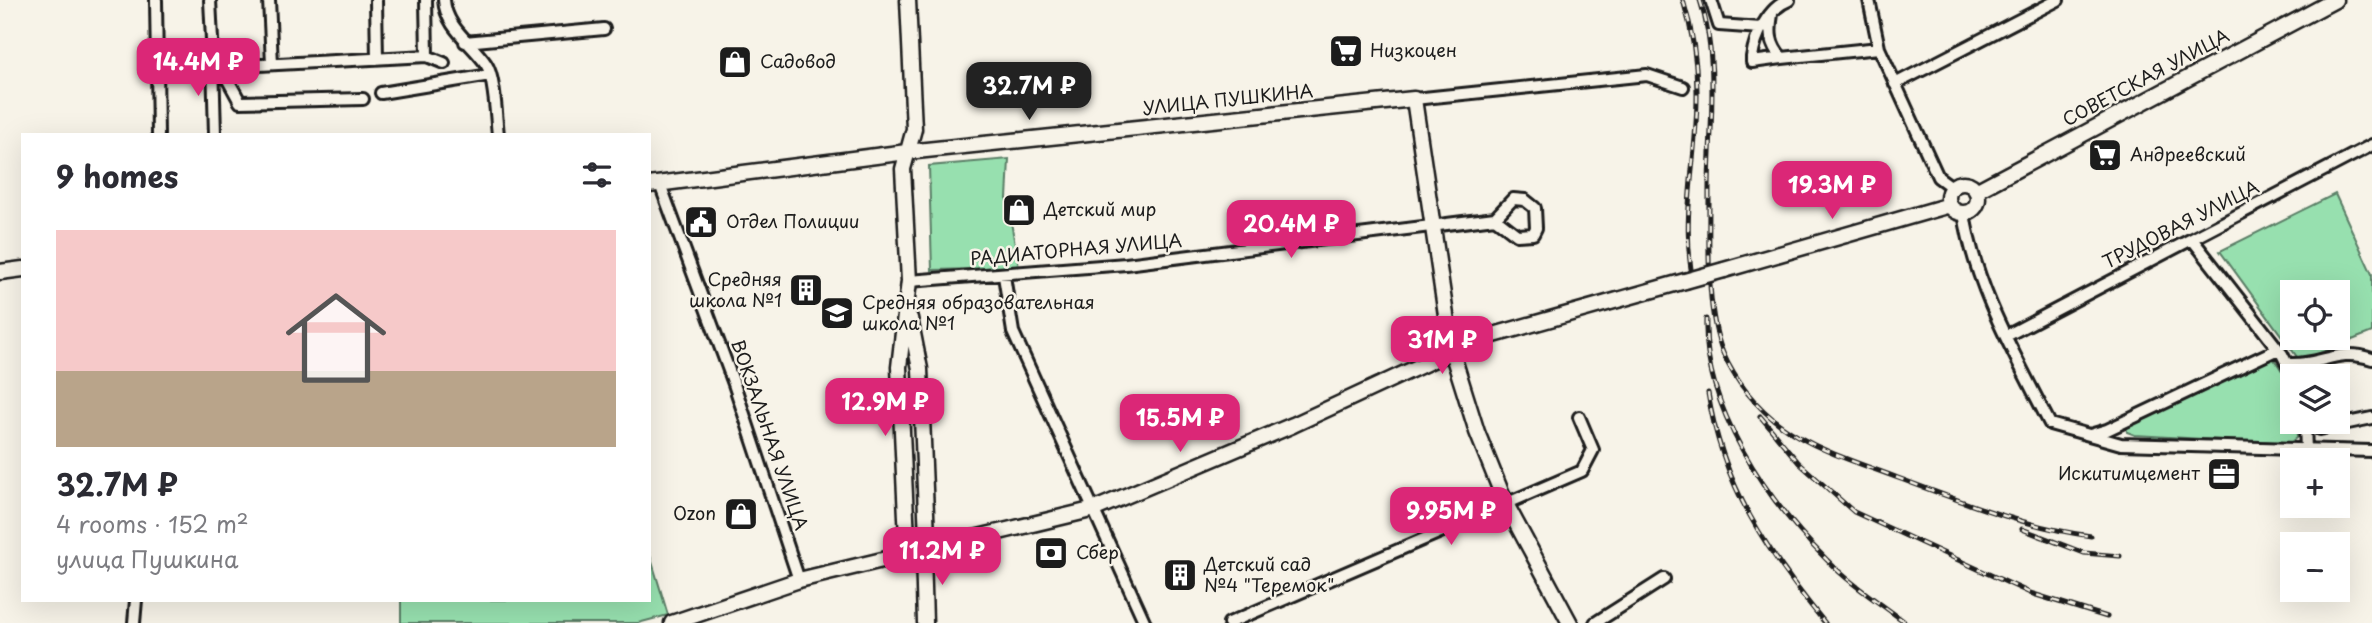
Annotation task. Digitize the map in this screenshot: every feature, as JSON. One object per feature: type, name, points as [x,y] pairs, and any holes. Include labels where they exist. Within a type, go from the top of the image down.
[{"type":"main road","points":[[908,0],[914,129],[903,169],[908,302],[920,369],[927,537],[923,552],[925,623]]},
{"type":"main road","name":"СОВЕТСКАЯ УЛИЦА","points":[[1976,191],[2336,0]]},
{"type":"main road","points":[[1414,99],[1451,349],[1477,432],[1506,504],[1570,623]]},
{"type":"main road","name":"УЛИЦА ПУШКИНА","points":[[655,185],[907,152],[1414,99]]},
{"type":"main road","points":[[1966,184],[1976,191],[1976,205],[1964,213],[1956,211],[1950,205],[1949,196],[1953,188],[1966,184]]},
{"type":"main road","points":[[672,623],[799,580],[1096,509],[1293,425],[1451,349],[1476,340],[1950,205]]},
{"type":"main road","points":[[0,272],[21,269]]},
{"type":"street","points":[[156,0],[158,133]]},
{"type":"street","points":[[210,0],[217,64],[215,133]]},
{"type":"street","points":[[270,0],[272,64]]},
{"type":"street","points":[[376,0],[377,59]]},
{"type":"street","points":[[426,0],[428,56]]},
{"type":"street","points":[[444,0],[445,14],[465,42],[487,65],[498,133]]},
{"type":"street","points":[[1711,0],[1719,25],[1762,28]]},
{"type":"street","points":[[1789,0],[1772,14],[1762,28],[1755,42],[1752,62],[1879,48]]},
{"type":"street","points":[[1869,0],[1879,48],[1895,84],[1938,177],[1953,188]]},
{"type":"street","points":[[1895,84],[2058,0]]},
{"type":"street","points":[[1772,14],[1769,33],[1775,50],[1782,58]]},
{"type":"street","points":[[465,42],[604,29]]},
{"type":"street","points":[[158,60],[272,64],[428,56],[444,63]]},
{"type":"street","points":[[217,64],[240,102],[363,99]]},
{"type":"street","points":[[381,93],[490,75]]},
{"type":"street","name":"УЛИЦА ПУШКИНА","points":[[1414,99],[1647,75],[1683,87]]},
{"type":"street","name":"ТРУДОВАЯ УЛИЦА","points":[[2006,336],[2372,145]]},
{"type":"street","name":"ВОКЗАЛЬНАЯ УЛИЦА","points":[[655,185],[734,384],[799,580]]},
{"type":"street","points":[[1964,213],[1969,244],[2006,336],[2050,424],[2121,444],[2280,454]]},
{"type":"street","name":"РАДИАТОРНАЯ УЛИЦА","points":[[909,281],[1004,276],[1433,228],[1495,218]]},
{"type":"street","points":[[2192,239],[2288,364]]},
{"type":"street","points":[[1004,276],[1013,332],[1096,509],[1145,623]]},
{"type":"street","points":[[2090,435],[2107,430],[2278,349]]},
{"type":"street","points":[[2306,364],[2344,353],[2372,359]]},
{"type":"street","points":[[1229,623],[1582,471],[1593,450],[1579,417]]},
{"type":"street","points":[[2350,423],[2372,418]]},
{"type":"street","points":[[2350,453],[2372,451]]},
{"type":"street","points":[[1595,623],[1664,579]]},
{"type":"street","points":[[134,623],[136,602]]},
{"type":"green space","points":[[1009,159],[1007,199],[1019,268],[932,270],[929,166]]},
{"type":"green space","points":[[2335,194],[2372,274],[2372,332],[2350,341],[2350,280],[2280,280],[2280,334],[2220,251]]},
{"type":"green space","points":[[2292,350],[2327,350],[2300,361]]},
{"type":"green space","points":[[2272,357],[2280,368],[2280,434],[2297,434],[2297,437],[2289,444],[2135,435],[2127,432],[2126,424]]},
{"type":"green space","points":[[651,559],[668,615],[638,623],[401,623],[401,602],[651,602]]},
{"type":"railway","points":[[1683,0],[1697,79],[1697,113],[1688,224],[1691,269]]},
{"type":"railway","points":[[1700,0],[1712,74],[1709,175],[1711,298],[1723,353],[1740,384],[1773,419],[1795,435],[1853,462],[1993,512],[2041,526],[2091,536]]},
{"type":"railway","points":[[1706,319],[1708,352],[1715,385],[1742,450],[1761,481],[1804,536],[1836,569],[1906,623]]},
{"type":"railway","points":[[1708,393],[1724,458],[1750,516],[1784,570],[1825,623]]},
{"type":"railway","points":[[1760,416],[1799,463],[1854,512],[2030,593],[2107,617]]},
{"type":"railway","points":[[2022,529],[2084,553],[2120,556]]},
{"type":"place","name":"Низкоцен","points":[[1346,51]]},
{"type":"place","name":"Садовод","points":[[735,62]]},
{"type":"place","name":"Андреевский","points":[[2105,155]]},
{"type":"place","name":"Детский мир","points":[[1019,210]]},
{"type":"place","name":"Отдел Полиции","points":[[701,222]]},
{"type":"place","name":"Средняя школа №1","points":[[806,290]]},
{"type":"place","name":"Средняя образовательная школа №1","points":[[837,313]]},
{"type":"place","name":"Искитимцемент","points":[[2224,474]]},
{"type":"place","name":"Ozon","points":[[741,514]]},
{"type":"place","name":"Сбер","points":[[1051,553]]},
{"type":"place","name":"Детский сад №4 \"Теремок\"","points":[[1180,575]]}]
